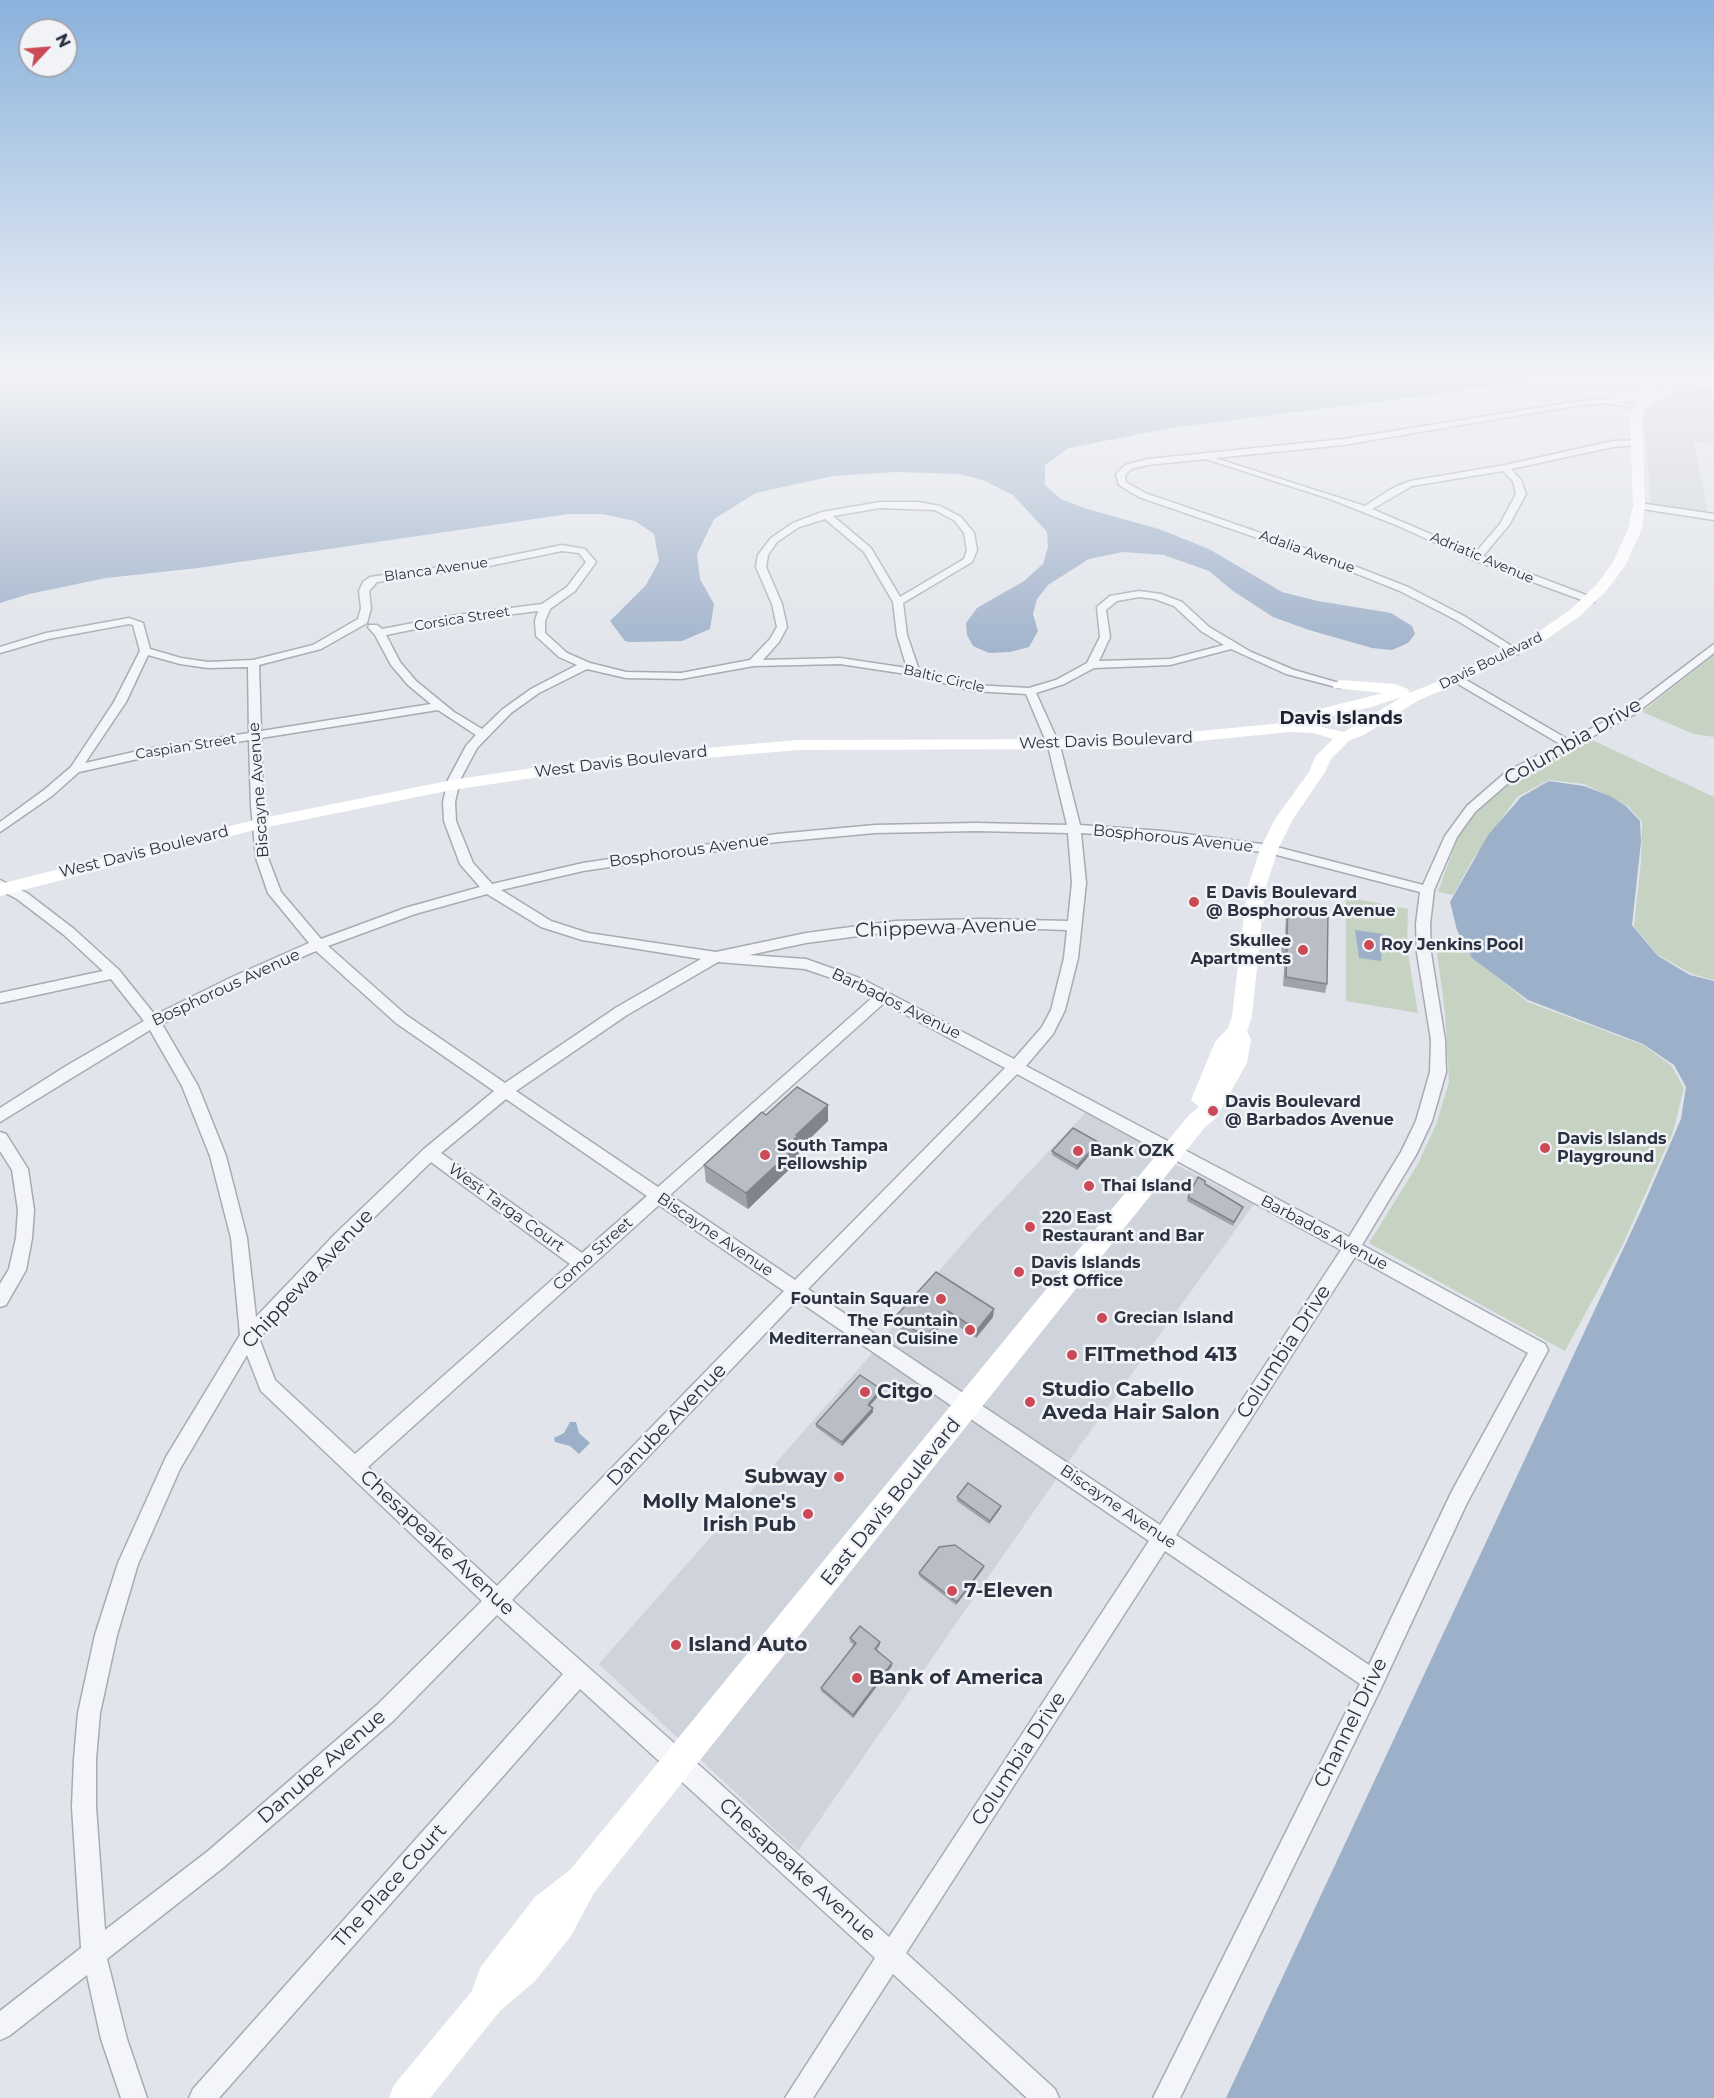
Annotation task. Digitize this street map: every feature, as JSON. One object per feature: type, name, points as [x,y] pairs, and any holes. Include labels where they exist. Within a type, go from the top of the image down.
[{"type":"street","name":"Adalia Avenue","points":[[1121,474],[1120,479],[1127,488],[1142,495],[1333,561],[1404,589],[1460,618],[1514,652]]},
{"type":"street","name":"Adriatic Avenue","points":[[1257,474],[1365,510],[1476,558],[1590,600]]},
{"type":"street","points":[[1365,510],[1394,491],[1410,484],[1470,474]]},
{"type":"street","points":[[1476,558],[1504,525],[1521,494],[1517,480],[1511,474]]},
{"type":"street","name":"Davis Boulevard","points":[[1393,708],[1514,652],[1556,627],[1590,600],[1627,551],[1635,531],[1639,506],[1637,474]]},
{"type":"street","points":[[754,663],[775,640],[782,627],[777,604],[762,573],[762,561],[766,549],[774,540],[796,525],[825,514],[870,506],[918,505],[947,512],[963,523],[971,537],[972,550],[969,560],[898,602]]},
{"type":"street","points":[[1639,506],[1714,517]]},
{"type":"street","points":[[825,514],[868,550],[898,602],[902,635],[914,672]]},
{"type":"street","name":"Blanca Avenue","points":[[363,621],[366,608],[364,591],[374,579],[489,563],[562,548],[585,553],[590,559],[590,566],[569,591],[546,607]]},
{"type":"street","points":[[1231,646],[1170,662],[1092,665],[1105,637],[1101,609],[1108,601],[1130,595],[1157,596],[1172,601],[1231,646],[1290,672],[1340,685],[1380,689],[1413,688]]},
{"type":"street","name":"Baltic Circle","points":[[546,607],[540,621],[540,634],[555,650],[586,665],[642,677],[681,676],[754,663],[840,661],[914,672],[973,688],[1030,692],[1060,682],[1092,665]]},
{"type":"street","name":"Corsica Street","points":[[380,633],[450,619],[546,607]]},
{"type":"street","points":[[0,650],[121,621],[138,624],[145,651],[120,702],[75,769],[48,793],[0,828]]},
{"type":"street","points":[[145,651],[201,664],[253,663],[310,650],[335,639],[363,621],[380,633],[401,670],[440,706],[482,734]]},
{"type":"street","name":"Columbia Drive","points":[[798,2098],[1352,1247],[1408,1155],[1424,1121],[1438,1072],[1438,1040],[1423,937],[1427,890],[1452,836],[1471,809],[1510,774],[1630,712],[1685,672],[1714,647]]},
{"type":"street","name":"Biscayne Avenue","points":[[253,663],[258,824],[262,858],[275,893],[318,945],[401,1019],[797,1291],[1372,1680]]},
{"type":"street","name":"Barbados Avenue","points":[[586,665],[520,701],[482,734],[465,758],[452,785],[450,821],[457,843],[468,864],[489,889],[527,915],[563,930],[620,943],[716,957],[806,964],[830,970],[884,995],[1539,1350]]},
{"type":"street","points":[[1453,681],[1568,744]]},
{"type":"street","name":"West Davis Boulevard","points":[[1254,729],[1349,708],[1413,688],[1453,681]]},
{"type":"street","points":[[1340,685],[1357,696],[1356,702],[1349,708]]},
{"type":"street","name":"Danube Avenue","points":[[0,2027],[216,1859],[386,1713],[797,1291],[912,1169],[1016,1066],[1048,1030],[1058,1010],[1076,926],[1079,883],[1075,829],[1054,746],[1030,692]]},
{"type":"street","name":"Caspian Street","points":[[75,769],[147,753],[440,706]]},
{"type":"street","name":"East Davis Boulevard","points":[[407,2098],[488,1999],[523,1969],[559,1924],[582,1881],[1197,1121],[1208,1112],[1236,1064],[1241,1039],[1237,1032],[1247,983],[1256,890],[1269,849],[1284,819],[1317,772],[1335,762],[1358,741],[1351,734],[1393,708]]},
{"type":"street","name":"West Davis Boulevard","points":[[2,887],[258,824],[452,785],[613,761],[754,748],[911,743],[1054,746],[1147,741],[1254,729],[1308,728],[1351,734]]},
{"type":"street","name":"Bosphorous Avenue","points":[[0,1116],[71,1070],[153,1022],[237,980],[318,945],[410,912],[489,889],[630,858],[806,835],[924,828],[1075,829],[1163,835],[1269,849],[1427,890]]},
{"type":"street","name":"Chesapeake Avenue","points":[[2,887],[69,932],[114,973],[153,1022],[190,1086],[218,1156],[239,1238],[249,1336],[268,1385],[497,1601],[679,1763],[1046,2098]]},
{"type":"street","name":"Chippewa Avenue","points":[[134,2098],[114,2039],[94,1954],[85,1859],[84,1759],[90,1713],[106,1635],[128,1563],[168,1472],[249,1336],[342,1239],[430,1153],[505,1091],[548,1059],[622,1011],[716,957],[806,938],[896,926],[982,923],[1076,926]]},
{"type":"street","points":[[0,999],[114,973]]},
{"type":"street","name":"Como Street","points":[[355,1466],[884,995]]},
{"type":"street","points":[[0,1138],[20,1169],[26,1210],[24,1238],[17,1270],[0,1300]]},
{"type":"street","name":"West Targa Court","points":[[430,1153],[582,1263]]},
{"type":"street","name":"Channel Drive","points":[[1166,2098],[1459,1498],[1539,1350]]},
{"type":"street","name":"The Place Court","points":[[202,2098],[578,1674]]},
{"type":"shaded area","points":[[1649,474],[1700,474],[1708,515],[1651,505]]},
{"type":"shaded area","points":[[1086,1112],[1145,1143],[1176,1165],[1254,1204],[1071,1458],[798,1851],[599,1664],[868,1358],[910,1304],[981,1223]]},
{"type":"green space","points":[[1714,655],[1714,737],[1694,734],[1642,712]]},
{"type":"green space","points":[[1590,739],[1714,797],[1714,980],[1692,974],[1658,955],[1634,926],[1641,861],[1642,822],[1628,806],[1584,784],[1549,780],[1517,797],[1473,859],[1453,895],[1438,892],[1457,839],[1476,812],[1514,776]]},
{"type":"green space","points":[[1346,897],[1408,909],[1407,948],[1418,1013],[1346,1001]]},
{"type":"green space","name":"Davis Islands Playground","points":[[1435,939],[1453,941],[1528,1002],[1643,1045],[1671,1065],[1684,1088],[1673,1132],[1623,1244],[1565,1351],[1369,1243],[1418,1164],[1437,1122],[1449,1082],[1445,1012]]},
{"type":"water","points":[[0,474],[866,474],[833,476],[756,493],[714,519],[697,554],[700,579],[714,604],[710,629],[682,641],[625,641],[610,621],[646,585],[659,561],[654,534],[635,521],[602,514],[569,514],[198,568],[106,578],[29,594],[0,603]]},
{"type":"water","points":[[956,474],[1045,474],[1045,485],[1061,499],[1087,509],[1159,529],[1209,549],[1282,592],[1318,601],[1391,613],[1412,626],[1415,634],[1408,643],[1392,650],[1372,648],[1273,617],[1233,591],[1209,571],[1164,555],[1123,552],[1089,559],[1048,585],[1037,599],[1033,614],[1038,631],[1029,647],[1010,652],[989,653],[973,646],[967,635],[966,623],[977,608],[1024,581],[1043,564],[1048,547],[1047,532],[1013,495],[983,480]]},
{"type":"water","points":[[1549,781],[1584,786],[1610,796],[1626,806],[1640,821],[1641,842],[1632,925],[1658,956],[1690,975],[1714,981],[1714,2098],[1226,2098],[1640,1213],[1681,1119],[1686,1087],[1674,1065],[1643,1044],[1528,1000],[1472,958],[1457,930],[1450,902],[1488,835],[1521,797]]},
{"type":"water","points":[[1355,930],[1383,934],[1381,961],[1359,958]]},
{"type":"water","points":[[570,1422],[576,1422],[579,1433],[590,1443],[579,1454],[570,1446],[555,1442],[554,1438],[564,1433]]},
{"type":"building","name":"Skullee Apartments","points":[[1288,907],[1328,913],[1327,984],[1286,977],[1287,947],[1284,946],[1284,936],[1287,937]]},
{"type":"building","name":"South Tampa Fellowship","points":[[797,1087],[828,1105],[796,1135],[798,1136],[792,1141],[798,1145],[746,1193],[704,1165],[762,1112],[766,1115]]},
{"type":"building","name":"Bank OZK","points":[[1073,1128],[1098,1142],[1077,1166],[1052,1151]]},
{"type":"building","points":[[1198,1177],[1205,1181],[1205,1184],[1243,1207],[1234,1222],[1188,1197]]},
{"type":"building","name":"Fountain Square","points":[[936,1272],[994,1309],[977,1330],[948,1311],[925,1337],[895,1317]]},
{"type":"building","points":[[860,1375],[881,1389],[868,1405],[873,1408],[842,1442],[816,1424]]},
{"type":"building","points":[[968,1483],[1001,1506],[990,1521],[957,1497]]},
{"type":"building","name":"7-Eleven","points":[[955,1545],[984,1566],[957,1602],[919,1573],[939,1547]]},
{"type":"building","name":"Bank of America","points":[[860,1626],[880,1642],[875,1649],[892,1663],[853,1715],[821,1688],[856,1643],[850,1638]]},
{"type":"place","name":"E Davis Boulevard @ Bosphorous Avenue","points":[[1194,902]]},
{"type":"place","name":"Roy Jenkins Pool","points":[[1369,945]]},
{"type":"place","name":"Skullee Apartments","points":[[1303,950]]},
{"type":"place","name":"Davis Boulevard @ Barbados Avenue","points":[[1213,1111]]},
{"type":"place","name":"Davis Islands Playground","points":[[1545,1148]]},
{"type":"place","name":"Bank OZK","points":[[1078,1151]]},
{"type":"place","name":"South Tampa Fellowship","points":[[765,1155]]},
{"type":"place","name":"Thai Island","points":[[1089,1186]]},
{"type":"place","name":"220 East Restaurant and Bar","points":[[1030,1227]]},
{"type":"place","name":"Davis Islands Post Office","points":[[1019,1272]]},
{"type":"place","name":"Fountain Square","points":[[941,1299]]},
{"type":"place","name":"Grecian Island","points":[[1102,1318]]},
{"type":"place","name":"The Fountain Mediterranean Cuisine","points":[[970,1330]]},
{"type":"place","name":"FITmethod 413","points":[[1072,1355]]},
{"type":"place","name":"Citgo","points":[[865,1392]]},
{"type":"place","name":"Studio Cabello Aveda Hair Salon","points":[[1030,1402]]},
{"type":"place","name":"Subway","points":[[839,1477]]},
{"type":"place","name":"Molly Malone's Irish Pub","points":[[808,1514]]},
{"type":"place","name":"7-Eleven","points":[[952,1591]]},
{"type":"place","name":"Island Auto","points":[[676,1645]]},
{"type":"place","name":"Bank of America","points":[[857,1678]]},
{"type":"district","name":"Davis Islands","points":[[1341,719]]}]
